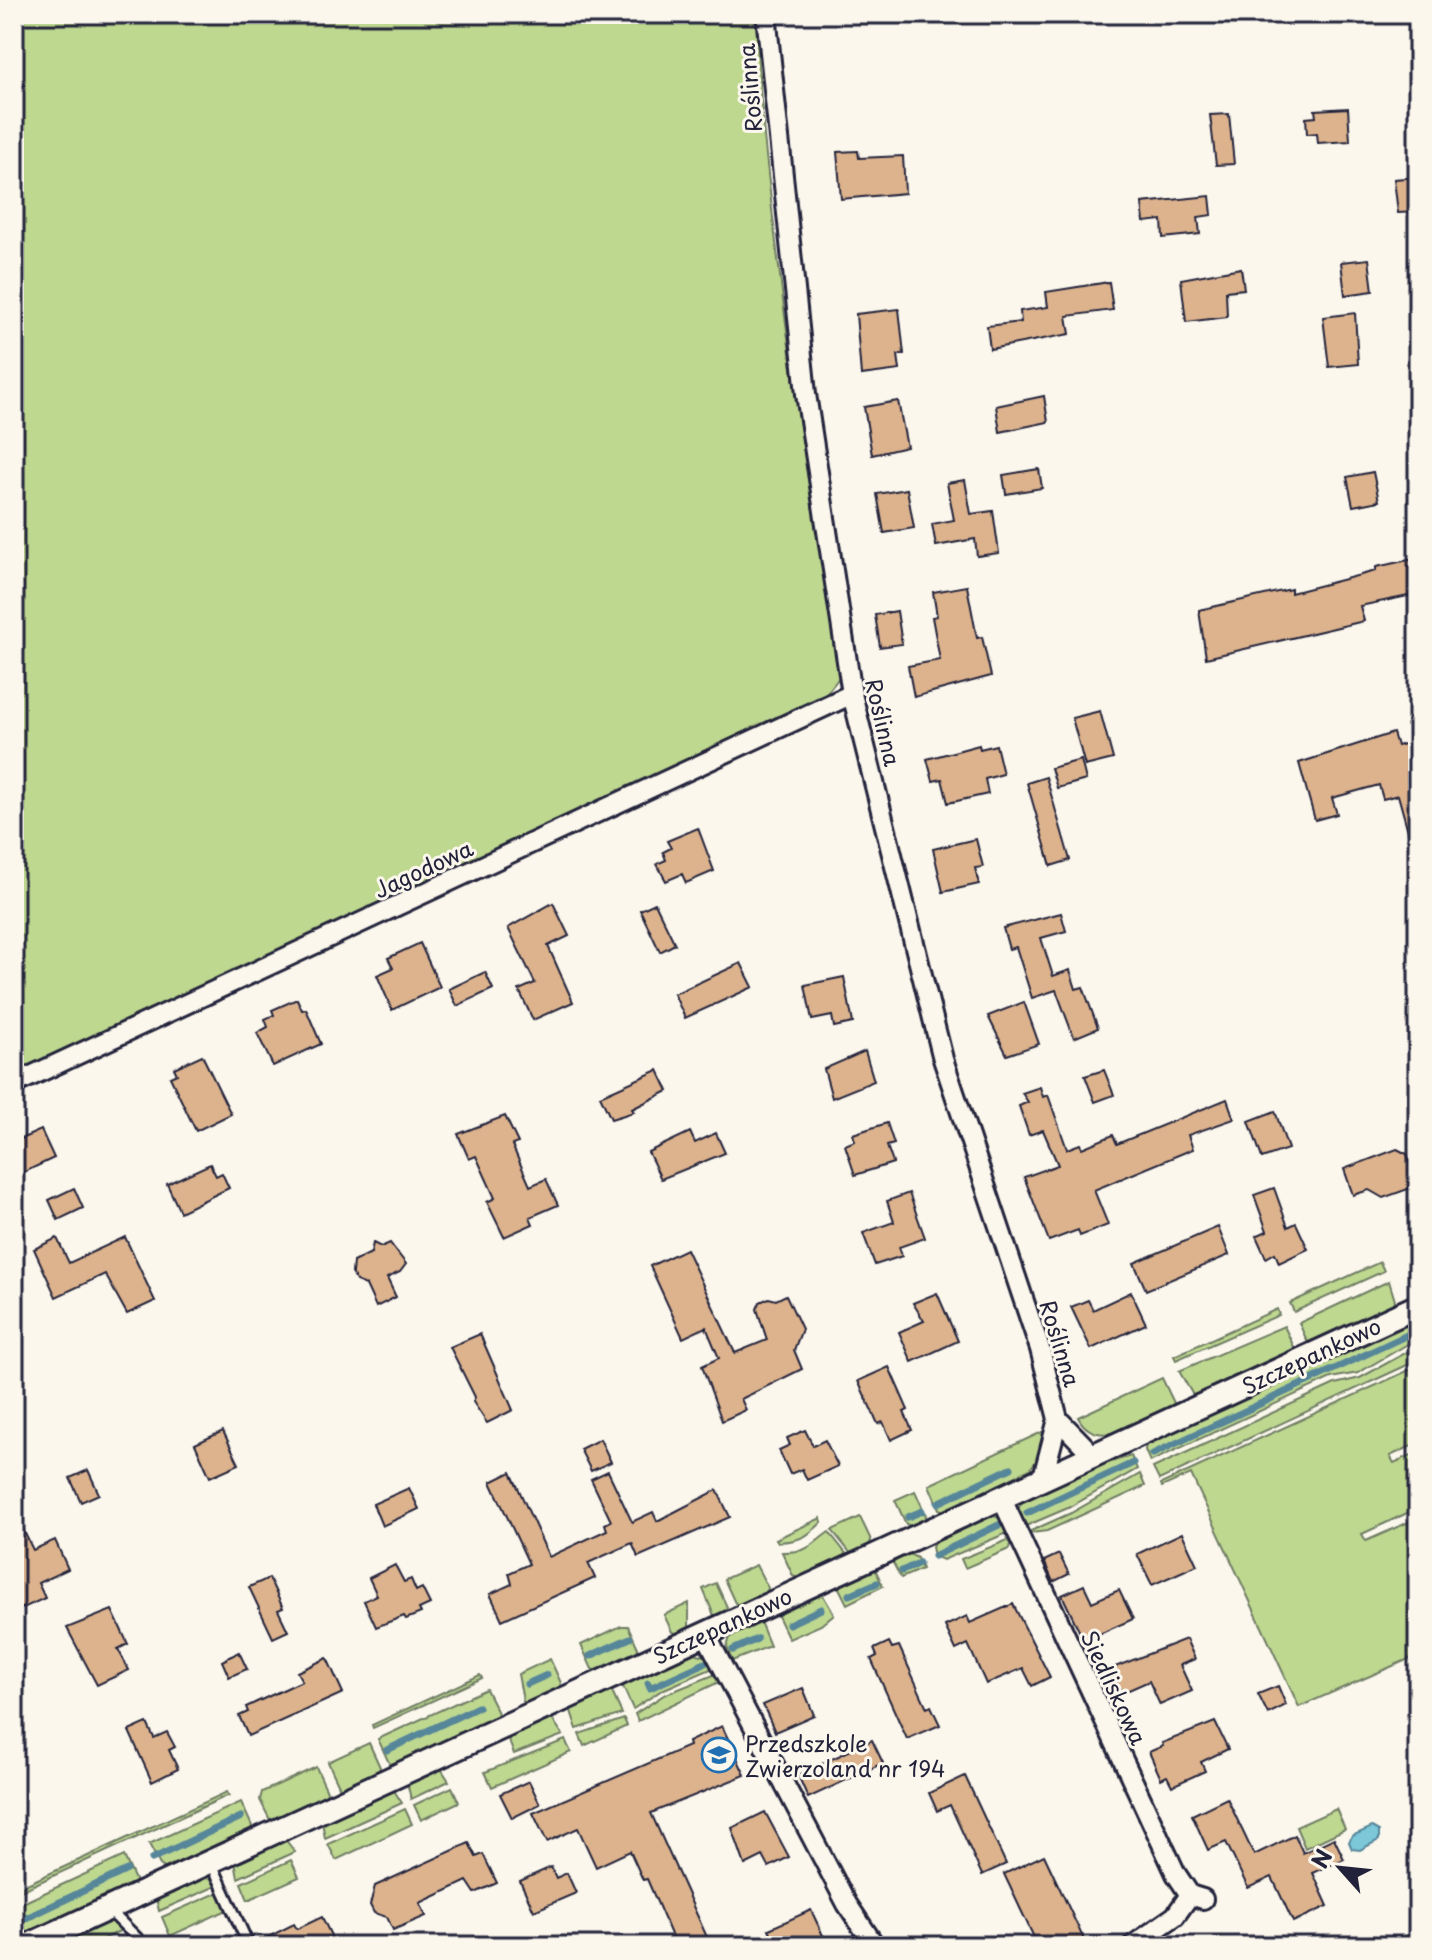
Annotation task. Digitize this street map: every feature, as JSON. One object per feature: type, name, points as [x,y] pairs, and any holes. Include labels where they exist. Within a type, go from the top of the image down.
[{"type":"street","name":"Roślinna","points":[[766,14],[806,394],[852,694],[943,1059],[1040,1349],[1058,1419],[1043,1477]]},
{"type":"street","name":"Jagodowa","points":[[14,1084],[852,694]]},
{"type":"street","name":"Szczepankowo","points":[[27,1946],[1418,1306]]},
{"type":"street","name":"Roślinna","points":[[1058,1419],[1093,1455]]},
{"type":"street","name":"Siedliskowa","points":[[1001,1497],[1176,1874],[1197,1897],[1132,1946]]},
{"type":"street","points":[[705,1633],[847,1904],[875,1946]]},
{"type":"lane","points":[[211,1861],[249,1946]]},
{"type":"lane","points":[[108,1909],[145,1946]]},
{"type":"green space","points":[[14,14],[756,14],[763,129],[783,297],[805,459],[841,675],[823,698],[14,1073]]},
{"type":"green space","points":[[1380,1262],[1384,1271],[1294,1312],[1290,1303]]},
{"type":"green space","points":[[1389,1281],[1396,1304],[1312,1343],[1307,1341],[1299,1323]]},
{"type":"green space","points":[[1277,1309],[1279,1315],[1176,1360],[1174,1356]]},
{"type":"green space","points":[[1418,1316],[1418,1338],[1358,1373],[1331,1378],[1150,1462],[1145,1450],[1146,1442]]},
{"type":"green space","points":[[1284,1326],[1294,1347],[1292,1352],[1194,1397],[1179,1371]]},
{"type":"green space","points":[[1418,1346],[1418,1360],[1159,1480],[1153,1468],[1335,1384],[1360,1378]]},
{"type":"green space","points":[[1418,1366],[1418,1443],[1390,1456],[1394,1463],[1418,1452],[1418,1508],[1362,1534],[1366,1541],[1418,1518],[1418,1571],[1414,1573],[1418,1581],[1418,1655],[1299,1707],[1191,1474],[1162,1487],[1161,1484]]},
{"type":"green space","points":[[1162,1378],[1174,1403],[1172,1407],[1135,1426],[1109,1434],[1097,1433],[1086,1428],[1078,1417]]},
{"type":"green space","points":[[1046,1430],[1039,1457],[1030,1469],[945,1512],[939,1509],[929,1485]]},
{"type":"green space","points":[[1131,1456],[1137,1469],[1068,1508],[1021,1528],[1017,1512],[1023,1498],[1105,1460],[1107,1463]]},
{"type":"green space","points":[[1140,1474],[1145,1486],[1047,1531],[1024,1534],[1071,1513]]},
{"type":"green space","points":[[915,1491],[926,1515],[924,1521],[912,1527],[906,1524],[895,1500]]},
{"type":"green space","points":[[989,1515],[1001,1518],[1012,1531],[943,1560],[934,1556],[932,1547],[936,1538]]},
{"type":"green space","points":[[860,1517],[871,1540],[869,1547],[852,1555],[832,1530]]},
{"type":"green space","points":[[821,1518],[822,1522],[803,1537],[792,1541],[778,1542],[776,1539]]},
{"type":"green space","points":[[829,1532],[848,1556],[799,1579],[793,1576],[782,1552],[804,1549]]},
{"type":"green space","points":[[1015,1537],[1016,1541],[1010,1544],[1009,1549],[965,1568],[961,1559]]},
{"type":"green space","points":[[906,1552],[917,1558],[922,1569],[901,1578],[893,1563]]},
{"type":"green space","points":[[756,1565],[768,1588],[766,1594],[741,1606],[735,1603],[724,1579]]},
{"type":"green space","points":[[871,1569],[876,1571],[883,1586],[847,1604],[839,1588],[841,1583]]},
{"type":"green space","points":[[716,1583],[727,1607],[725,1613],[715,1618],[703,1589]]},
{"type":"green space","points":[[821,1592],[834,1614],[821,1625],[789,1639],[778,1616],[780,1611]]},
{"type":"green space","points":[[689,1603],[689,1630],[678,1635],[672,1632],[664,1615]]},
{"type":"green space","points":[[755,1622],[761,1624],[770,1646],[732,1661],[727,1647],[730,1637]]},
{"type":"green space","points":[[621,1626],[628,1626],[638,1648],[637,1654],[598,1672],[592,1669],[581,1645]]},
{"type":"green space","points":[[691,1652],[708,1657],[713,1668],[662,1690],[633,1709],[623,1687],[625,1683]]},
{"type":"green space","points":[[550,1659],[561,1683],[558,1690],[528,1704],[523,1701],[518,1674]]},
{"type":"green space","points":[[716,1674],[719,1682],[638,1721],[635,1714],[664,1695]]},
{"type":"green space","points":[[480,1675],[482,1678],[373,1728],[372,1725]]},
{"type":"green space","points":[[486,1689],[498,1713],[495,1719],[394,1765],[389,1763],[378,1739]]},
{"type":"green space","points":[[607,1691],[612,1692],[622,1714],[577,1729],[570,1708]]},
{"type":"green space","points":[[551,1717],[563,1735],[514,1754],[507,1736]]},
{"type":"green space","points":[[624,1719],[627,1726],[584,1746],[579,1734]]},
{"type":"green space","points":[[565,1740],[571,1752],[492,1787],[485,1772]]},
{"type":"green space","points":[[369,1743],[380,1767],[378,1773],[344,1789],[339,1786],[328,1762]]},
{"type":"green space","points":[[316,1767],[327,1791],[325,1797],[274,1821],[269,1818],[260,1800],[262,1792]]},
{"type":"green space","points":[[440,1767],[449,1781],[411,1799],[407,1782]]},
{"type":"green space","points":[[452,1787],[459,1802],[421,1820],[414,1805]]},
{"type":"green space","points":[[393,1789],[402,1803],[325,1838],[322,1822]]},
{"type":"green space","points":[[227,1792],[229,1795],[14,1894],[14,1890]]},
{"type":"green space","points":[[241,1802],[252,1826],[250,1832],[166,1869],[160,1865],[149,1844]]},
{"type":"green space","points":[[405,1809],[412,1824],[336,1860],[328,1844]]},
{"type":"green space","points":[[1336,1809],[1345,1829],[1305,1848],[1296,1827]]},
{"type":"green space","points":[[285,1839],[295,1852],[238,1878],[235,1862]]},
{"type":"green space","points":[[124,1856],[135,1880],[134,1886],[19,1939],[14,1937],[14,1907]]},
{"type":"green space","points":[[291,1860],[299,1877],[248,1900],[241,1883]]},
{"type":"green space","points":[[208,1875],[216,1886],[159,1911],[156,1898]]},
{"type":"green space","points":[[219,1892],[227,1910],[170,1936],[162,1917]]},
{"type":"green space","points":[[110,1920],[122,1930],[89,1946],[53,1946]]},
{"type":"water","points":[[1372,1827],[1379,1831],[1379,1840],[1360,1850],[1352,1849],[1349,1842],[1352,1836]]},
{"type":"building","points":[[1348,108],[1350,141],[1318,143],[1317,133],[1307,134],[1306,118],[1316,117],[1315,110]]},
{"type":"building","points":[[1229,114],[1234,164],[1216,165],[1210,115]]},
{"type":"building","points":[[858,151],[859,158],[903,156],[905,193],[841,199],[837,152]]},
{"type":"building","points":[[1418,177],[1418,212],[1398,213],[1394,179]]},
{"type":"building","points":[[1210,196],[1212,215],[1198,217],[1200,234],[1163,238],[1162,220],[1144,222],[1142,203]]},
{"type":"building","points":[[1369,259],[1373,291],[1345,295],[1341,262]]},
{"type":"building","points":[[1241,268],[1244,289],[1226,291],[1227,317],[1186,322],[1181,279]]},
{"type":"building","points":[[1109,282],[1113,310],[1067,316],[1070,334],[990,349],[987,326],[1021,322],[1020,311],[1048,307],[1046,292]]},
{"type":"building","points":[[899,309],[904,354],[898,355],[900,370],[861,375],[856,314]]},
{"type":"building","points":[[1355,313],[1358,364],[1329,367],[1323,317]]},
{"type":"building","points":[[1044,396],[1048,422],[1000,432],[996,406]]},
{"type":"building","points":[[898,401],[907,447],[872,455],[864,407]]},
{"type":"building","points":[[1039,469],[1042,488],[1006,494],[1003,475]]},
{"type":"building","points":[[1373,472],[1379,501],[1353,506],[1347,477]]},
{"type":"building","points":[[965,480],[971,514],[993,511],[999,553],[977,556],[975,539],[936,546],[932,524],[954,520],[947,483]]},
{"type":"building","points":[[907,489],[914,528],[884,533],[877,494]]},
{"type":"building","points":[[1418,558],[1418,589],[1412,590],[1413,595],[1360,606],[1364,621],[1206,658],[1199,610],[1291,589],[1291,593],[1376,571],[1376,567]]},
{"type":"building","points":[[967,586],[977,638],[982,637],[991,676],[914,697],[908,666],[940,660],[932,617],[937,616],[933,592]]},
{"type":"building","points":[[897,611],[902,644],[880,647],[875,615]]},
{"type":"building","points":[[1100,711],[1113,759],[1085,766],[1072,718]]},
{"type":"building","points":[[1393,733],[1397,746],[1407,743],[1418,781],[1418,848],[1413,849],[1398,795],[1383,799],[1379,785],[1332,798],[1337,814],[1315,820],[1299,763]]},
{"type":"building","points":[[979,745],[980,749],[996,745],[1003,774],[985,779],[988,794],[948,803],[942,779],[933,781],[927,759]]},
{"type":"building","points":[[1081,760],[1086,780],[1057,788],[1051,768]]},
{"type":"building","points":[[1046,777],[1070,860],[1051,866],[1027,783]]},
{"type":"building","points":[[698,828],[714,871],[686,883],[682,874],[666,881],[657,864],[666,860],[663,852],[671,848],[667,841]]},
{"type":"building","points":[[976,839],[983,867],[975,868],[979,884],[943,892],[933,849]]},
{"type":"building","points":[[553,903],[569,936],[548,946],[573,1002],[533,1020],[519,990],[535,983],[508,928]]},
{"type":"building","points":[[655,903],[675,944],[660,952],[640,910]]},
{"type":"building","points":[[1061,913],[1066,931],[1041,938],[1053,976],[1070,970],[1076,989],[1083,987],[1098,1028],[1074,1038],[1056,990],[1032,998],[1016,947],[1009,949],[1003,928]]},
{"type":"building","points":[[420,943],[440,987],[392,1010],[377,975],[393,968],[388,958]]},
{"type":"building","points":[[741,963],[753,987],[685,1018],[674,994]]},
{"type":"building","points":[[485,972],[493,989],[457,1006],[449,989]]},
{"type":"building","points":[[844,977],[853,1023],[834,1027],[832,1016],[812,1020],[805,985]]},
{"type":"building","points":[[297,999],[302,1010],[306,1009],[321,1044],[273,1066],[257,1033],[268,1027],[265,1019],[274,1015],[272,1010]]},
{"type":"building","points":[[1024,1002],[1039,1044],[1007,1055],[988,1016]]},
{"type":"building","points":[[865,1051],[874,1081],[832,1098],[824,1069]]},
{"type":"building","points":[[202,1055],[231,1114],[196,1131],[170,1077],[177,1074],[174,1068]]},
{"type":"building","points":[[658,1070],[668,1091],[632,1109],[634,1112],[611,1119],[600,1096]]},
{"type":"building","points":[[1104,1070],[1114,1095],[1095,1102],[1085,1076]]},
{"type":"building","points":[[1040,1087],[1043,1097],[1048,1095],[1067,1149],[1080,1144],[1082,1148],[1113,1135],[1117,1144],[1227,1099],[1234,1119],[1188,1135],[1193,1149],[1094,1190],[1108,1225],[1080,1236],[1078,1230],[1049,1241],[1024,1177],[1058,1165],[1043,1130],[1029,1135],[1019,1106],[1028,1102],[1022,1093]]},
{"type":"building","points":[[1275,1111],[1288,1149],[1262,1158],[1249,1121]]},
{"type":"building","points":[[505,1116],[518,1143],[512,1145],[530,1186],[546,1179],[558,1205],[530,1217],[533,1224],[504,1237],[487,1202],[495,1198],[476,1156],[469,1159],[458,1134]]},
{"type":"building","points":[[887,1123],[894,1144],[887,1146],[893,1163],[855,1175],[845,1145],[855,1141],[853,1134]]},
{"type":"building","points":[[41,1130],[54,1158],[14,1177],[14,1142]]},
{"type":"building","points":[[690,1132],[695,1143],[716,1133],[725,1153],[661,1179],[648,1152]]},
{"type":"building","points":[[1397,1149],[1407,1154],[1416,1179],[1411,1188],[1383,1198],[1369,1190],[1353,1195],[1344,1169]]},
{"type":"building","points":[[210,1164],[216,1176],[222,1173],[229,1188],[180,1212],[167,1184]]},
{"type":"building","points":[[74,1188],[83,1208],[58,1220],[49,1200]]},
{"type":"building","points":[[1274,1188],[1288,1227],[1296,1223],[1308,1249],[1279,1263],[1275,1253],[1266,1258],[1256,1236],[1267,1231],[1254,1195]]},
{"type":"building","points":[[909,1193],[925,1238],[899,1247],[902,1256],[875,1265],[863,1233],[894,1222],[887,1201]]},
{"type":"building","points":[[1218,1227],[1229,1255],[1146,1290],[1134,1263]]},
{"type":"building","points":[[125,1237],[155,1301],[127,1314],[105,1274],[56,1297],[34,1249],[57,1238],[69,1263]]},
{"type":"building","points":[[373,1243],[381,1247],[390,1243],[406,1264],[400,1272],[387,1278],[396,1297],[376,1307],[366,1285],[356,1281],[352,1273],[353,1262],[371,1253]]},
{"type":"building","points":[[686,1249],[735,1353],[767,1340],[757,1309],[760,1302],[769,1298],[776,1300],[786,1295],[802,1329],[794,1350],[802,1369],[741,1399],[746,1410],[722,1421],[702,1366],[719,1358],[706,1327],[683,1338],[650,1266]]},
{"type":"building","points":[[1131,1292],[1146,1324],[1091,1349],[1071,1307],[1088,1300],[1093,1310]]},
{"type":"building","points":[[937,1293],[958,1341],[912,1362],[899,1332],[924,1321],[913,1303]]},
{"type":"building","points":[[480,1334],[513,1410],[487,1423],[473,1402],[475,1397],[450,1347]]},
{"type":"building","points":[[889,1367],[908,1410],[904,1412],[912,1430],[891,1440],[883,1422],[878,1424],[858,1381]]},
{"type":"building","points":[[805,1430],[813,1446],[825,1440],[838,1466],[807,1480],[802,1469],[790,1474],[779,1450],[790,1445],[787,1438]]},
{"type":"building","points":[[223,1431],[239,1464],[210,1477],[195,1444]]},
{"type":"building","points":[[600,1439],[611,1462],[591,1471],[580,1449]]},
{"type":"building","points":[[88,1470],[99,1494],[81,1502],[70,1478]]},
{"type":"building","points":[[608,1471],[632,1522],[653,1512],[657,1521],[717,1490],[730,1517],[638,1557],[632,1543],[588,1563],[595,1578],[502,1620],[490,1594],[512,1584],[509,1573],[529,1564],[491,1482],[511,1472],[549,1557],[607,1530],[605,1524],[611,1521],[591,1479]]},
{"type":"building","points":[[409,1488],[419,1509],[382,1526],[373,1504]]},
{"type":"building","points":[[14,1511],[33,1550],[55,1540],[68,1569],[38,1583],[45,1598],[21,1609],[14,1592]]},
{"type":"building","points":[[1182,1533],[1197,1565],[1152,1585],[1137,1554]]},
{"type":"building","points":[[1059,1554],[1069,1574],[1053,1582],[1044,1561]]},
{"type":"building","points":[[395,1565],[404,1582],[411,1579],[416,1591],[422,1588],[430,1604],[419,1609],[421,1613],[376,1627],[364,1601],[377,1595],[369,1578]]},
{"type":"building","points":[[269,1578],[283,1608],[278,1610],[288,1631],[273,1638],[249,1587]]},
{"type":"building","points":[[1084,1585],[1092,1602],[1119,1590],[1133,1619],[1084,1641],[1062,1595]]},
{"type":"building","points":[[1013,1604],[1050,1677],[1032,1686],[1023,1668],[986,1684],[968,1644],[956,1650],[945,1626],[967,1616],[970,1623]]},
{"type":"building","points":[[112,1610],[128,1644],[118,1649],[129,1670],[97,1685],[67,1628]]},
{"type":"building","points":[[1186,1639],[1195,1659],[1180,1665],[1192,1691],[1160,1705],[1149,1681],[1122,1693],[1110,1669]]},
{"type":"building","points":[[889,1642],[892,1648],[899,1646],[927,1708],[931,1706],[940,1725],[907,1739],[871,1659],[877,1656],[874,1649]]},
{"type":"building","points":[[239,1652],[247,1669],[229,1677],[222,1661]]},
{"type":"building","points":[[327,1658],[343,1693],[248,1736],[239,1716],[248,1712],[246,1707],[302,1681],[297,1672]]},
{"type":"building","points":[[1278,1686],[1286,1705],[1268,1714],[1258,1694]]},
{"type":"building","points":[[803,1688],[814,1715],[775,1732],[763,1705]]},
{"type":"building","points":[[1215,1722],[1228,1749],[1201,1762],[1205,1771],[1172,1786],[1167,1776],[1161,1779],[1149,1752],[1163,1746],[1162,1743]]},
{"type":"building","points":[[147,1723],[154,1738],[167,1732],[175,1747],[169,1750],[178,1769],[152,1782],[129,1731]]},
{"type":"building","points":[[722,1726],[745,1775],[651,1813],[711,1946],[676,1946],[647,1879],[643,1880],[630,1851],[596,1867],[578,1828],[547,1842],[533,1813],[689,1746],[688,1742]]},
{"type":"building","points":[[872,1740],[883,1763],[808,1798],[798,1775]]},
{"type":"building","points":[[965,1776],[1006,1864],[982,1875],[950,1805],[937,1811],[929,1793]]},
{"type":"building","points":[[529,1781],[540,1804],[512,1818],[500,1794]]},
{"type":"building","points":[[1227,1798],[1254,1855],[1295,1835],[1303,1853],[1334,1838],[1344,1859],[1313,1873],[1328,1906],[1293,1922],[1272,1877],[1248,1888],[1226,1842],[1208,1850],[1192,1815]]},
{"type":"building","points":[[765,1812],[789,1857],[769,1867],[763,1856],[745,1865],[732,1828]]},
{"type":"building","points":[[469,1843],[476,1857],[483,1854],[497,1883],[475,1893],[467,1881],[420,1903],[426,1916],[393,1930],[387,1917],[374,1913],[370,1905],[375,1886]]},
{"type":"building","points":[[1044,1855],[1087,1946],[1038,1946],[1004,1874]]},
{"type":"building","points":[[551,1867],[556,1878],[567,1873],[576,1893],[534,1911],[520,1881]]},
{"type":"building","points":[[811,1910],[828,1946],[777,1946],[769,1929]]},
{"type":"building","points":[[322,1917],[336,1946],[256,1946],[256,1943],[294,1924],[297,1929]]},
{"type":"waterway","points":[[1153,1454],[1418,1330]]},
{"type":"waterway","points":[[1027,1513],[1133,1463]]},
{"type":"waterway","points":[[938,1503],[1011,1468]]},
{"type":"waterway","points":[[908,1517],[922,1511]]},
{"type":"waterway","points":[[934,1556],[1003,1523]]},
{"type":"waterway","points":[[902,1571],[919,1563]]},
{"type":"waterway","points":[[849,1595],[877,1583]]},
{"type":"waterway","points":[[789,1624],[821,1609]]},
{"type":"waterway","points":[[590,1656],[630,1638]]},
{"type":"waterway","points":[[733,1650],[757,1639]]},
{"type":"waterway","points":[[648,1683],[650,1688],[705,1663]]},
{"type":"waterway","points":[[527,1684],[547,1675]]},
{"type":"waterway","points":[[387,1750],[478,1707]]},
{"type":"waterway","points":[[152,1859],[241,1817]]},
{"type":"waterway","points":[[14,1924],[127,1870]]},
{"type":"place","name":"Przedszkole Zwierzoland nr 194","points":[[719,1755]]}]
